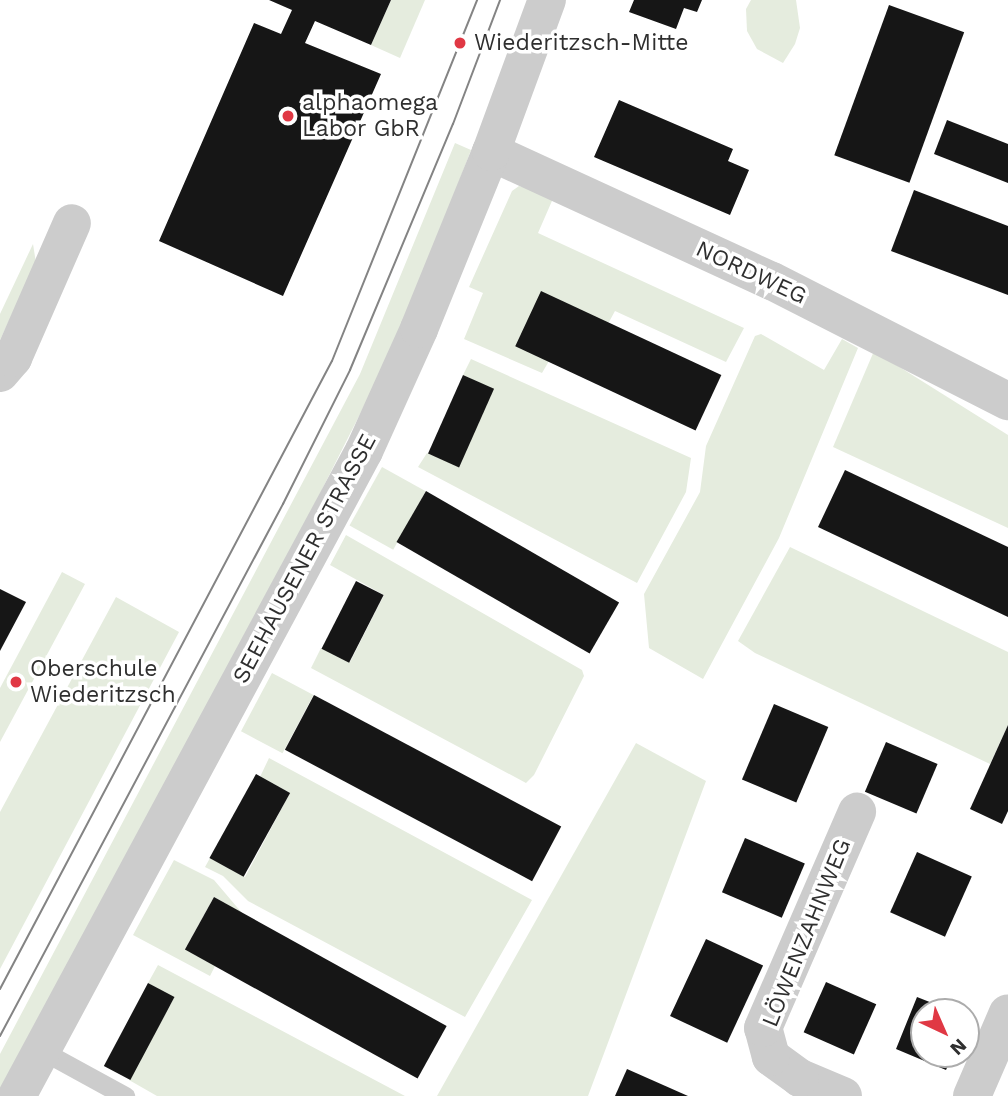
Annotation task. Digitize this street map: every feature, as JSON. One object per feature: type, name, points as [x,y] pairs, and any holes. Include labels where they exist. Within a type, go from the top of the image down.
[{"type":"street","name":"SEEHAUSENER STRASSE","points":[[17,1096],[364,450],[419,329],[491,152],[547,0]]},
{"type":"street","name":"NORDWEG","points":[[491,152],[772,281],[1008,401]]},
{"type":"street","points":[[0,373],[13,358],[72,223]]},
{"type":"street","name":"LÖWENZAHNWEG","points":[[842,1096],[800,1078],[771,1057],[763,1028],[857,812]]},
{"type":"street","points":[[972,1096],[1008,1013]]},
{"type":"lane","points":[[41,1050],[125,1096]]},
{"type":"shaded area","points":[[391,0],[425,0],[400,58],[371,45]]},
{"type":"shaded area","points":[[751,0],[796,0],[800,28],[795,44],[783,63],[757,49],[747,31],[746,9]]},
{"type":"shaded area","points":[[455,143],[471,150],[402,331],[308,517],[0,1094],[0,1054],[360,374]]},
{"type":"shaded area","points":[[519,186],[555,194],[538,233],[744,328],[726,362],[615,311],[609,322],[549,361],[542,373],[464,339],[483,293],[469,287],[512,191]]},
{"type":"shaded area","points":[[33,244],[36,263],[0,340],[0,314]]},
{"type":"shaded area","points":[[761,334],[824,370],[842,339],[858,348],[779,538],[703,679],[649,648],[644,594],[700,492],[706,446],[755,336]]},
{"type":"shaded area","points":[[874,351],[1008,435],[1008,528],[833,447]]},
{"type":"shaded area","points":[[471,359],[691,458],[686,492],[637,583],[418,467],[427,453],[458,466],[493,389],[463,375]]},
{"type":"shaded area","points":[[382,467],[426,491],[393,550],[350,526]]},
{"type":"shaded area","points":[[346,535],[582,670],[584,676],[534,775],[526,783],[311,668],[321,648],[350,662],[384,595],[330,565]]},
{"type":"shaded area","points":[[790,547],[1008,652],[1008,725],[990,764],[755,653],[738,641]]},
{"type":"shaded area","points":[[62,572],[85,584],[0,742],[0,688]]},
{"type":"shaded area","points":[[116,597],[179,632],[0,969],[0,812]]},
{"type":"shaded area","points":[[272,673],[313,695],[283,753],[241,731]]},
{"type":"shaded area","points":[[636,743],[706,781],[588,1096],[437,1096]]},
{"type":"shaded area","points":[[269,758],[532,900],[465,1017],[248,901],[223,876],[205,867],[210,858],[245,877],[290,793],[260,777]]},
{"type":"shaded area","points":[[174,860],[214,880],[242,913],[214,897],[185,949],[215,966],[210,976],[133,935]]},
{"type":"shaded area","points":[[158,965],[405,1096],[157,1096],[129,1080],[174,998],[148,983]]},
{"type":"building","name":"alphaomega Labor GbR","points":[[269,0],[391,0],[371,45],[315,21],[305,43],[381,74],[283,296],[159,241],[254,23],[281,34],[292,10]]},
{"type":"building","points":[[634,0],[702,0],[697,12],[684,8],[676,29],[629,12]]},
{"type":"building","points":[[889,5],[964,32],[909,183],[834,155]]},
{"type":"building","points":[[619,100],[733,149],[728,161],[749,170],[730,215],[594,157]]},
{"type":"building","points":[[947,120],[1008,144],[1008,183],[934,154]]},
{"type":"building","points":[[914,190],[1008,226],[1008,295],[891,251]]},
{"type":"building","points":[[541,291],[721,375],[696,430],[515,346]]},
{"type":"building","points":[[463,375],[494,389],[459,467],[428,454]]},
{"type":"building","points":[[845,470],[1008,547],[1008,617],[818,527]]},
{"type":"building","points":[[426,491],[619,602],[590,654],[397,542]]},
{"type":"building","points":[[356,581],[384,595],[349,663],[321,649]]},
{"type":"building","name":"Oberschule Wiederitzsch","points":[[0,589],[26,602],[0,651]]},
{"type":"building","points":[[314,695],[561,826],[532,881],[285,750]]},
{"type":"building","points":[[774,704],[828,727],[796,803],[742,779]]},
{"type":"building","points":[[1008,725],[1008,811],[1002,824],[970,809]]},
{"type":"building","points":[[886,742],[938,764],[916,814],[865,792]]},
{"type":"building","points":[[256,774],[290,793],[244,877],[209,858]]},
{"type":"building","points":[[745,838],[805,863],[782,918],[722,892]]},
{"type":"building","points":[[917,852],[972,876],[945,937],[890,912]]},
{"type":"building","points":[[214,897],[447,1026],[418,1078],[185,949]]},
{"type":"building","points":[[706,939],[763,966],[727,1043],[670,1016]]},
{"type":"building","points":[[826,982],[876,1004],[854,1055],[804,1032]]},
{"type":"building","points":[[148,983],[174,997],[130,1080],[104,1066]]},
{"type":"building","points":[[910,1014],[910,1055],[896,1049]]},
{"type":"building","points":[[627,1069],[688,1096],[615,1096]]},
{"type":"tram line","points":[[0,989],[332,361],[477,0]]},
{"type":"tram line","points":[[0,1036],[283,504],[350,370],[453,124],[500,0]]},
{"type":"place","name":"Wiederitzsch-Mitte","points":[[460,43]]},
{"type":"place","name":"alphaomega Labor GbR","points":[[288,116]]},
{"type":"place","name":"Oberschule Wiederitzsch","points":[[16,682]]}]
